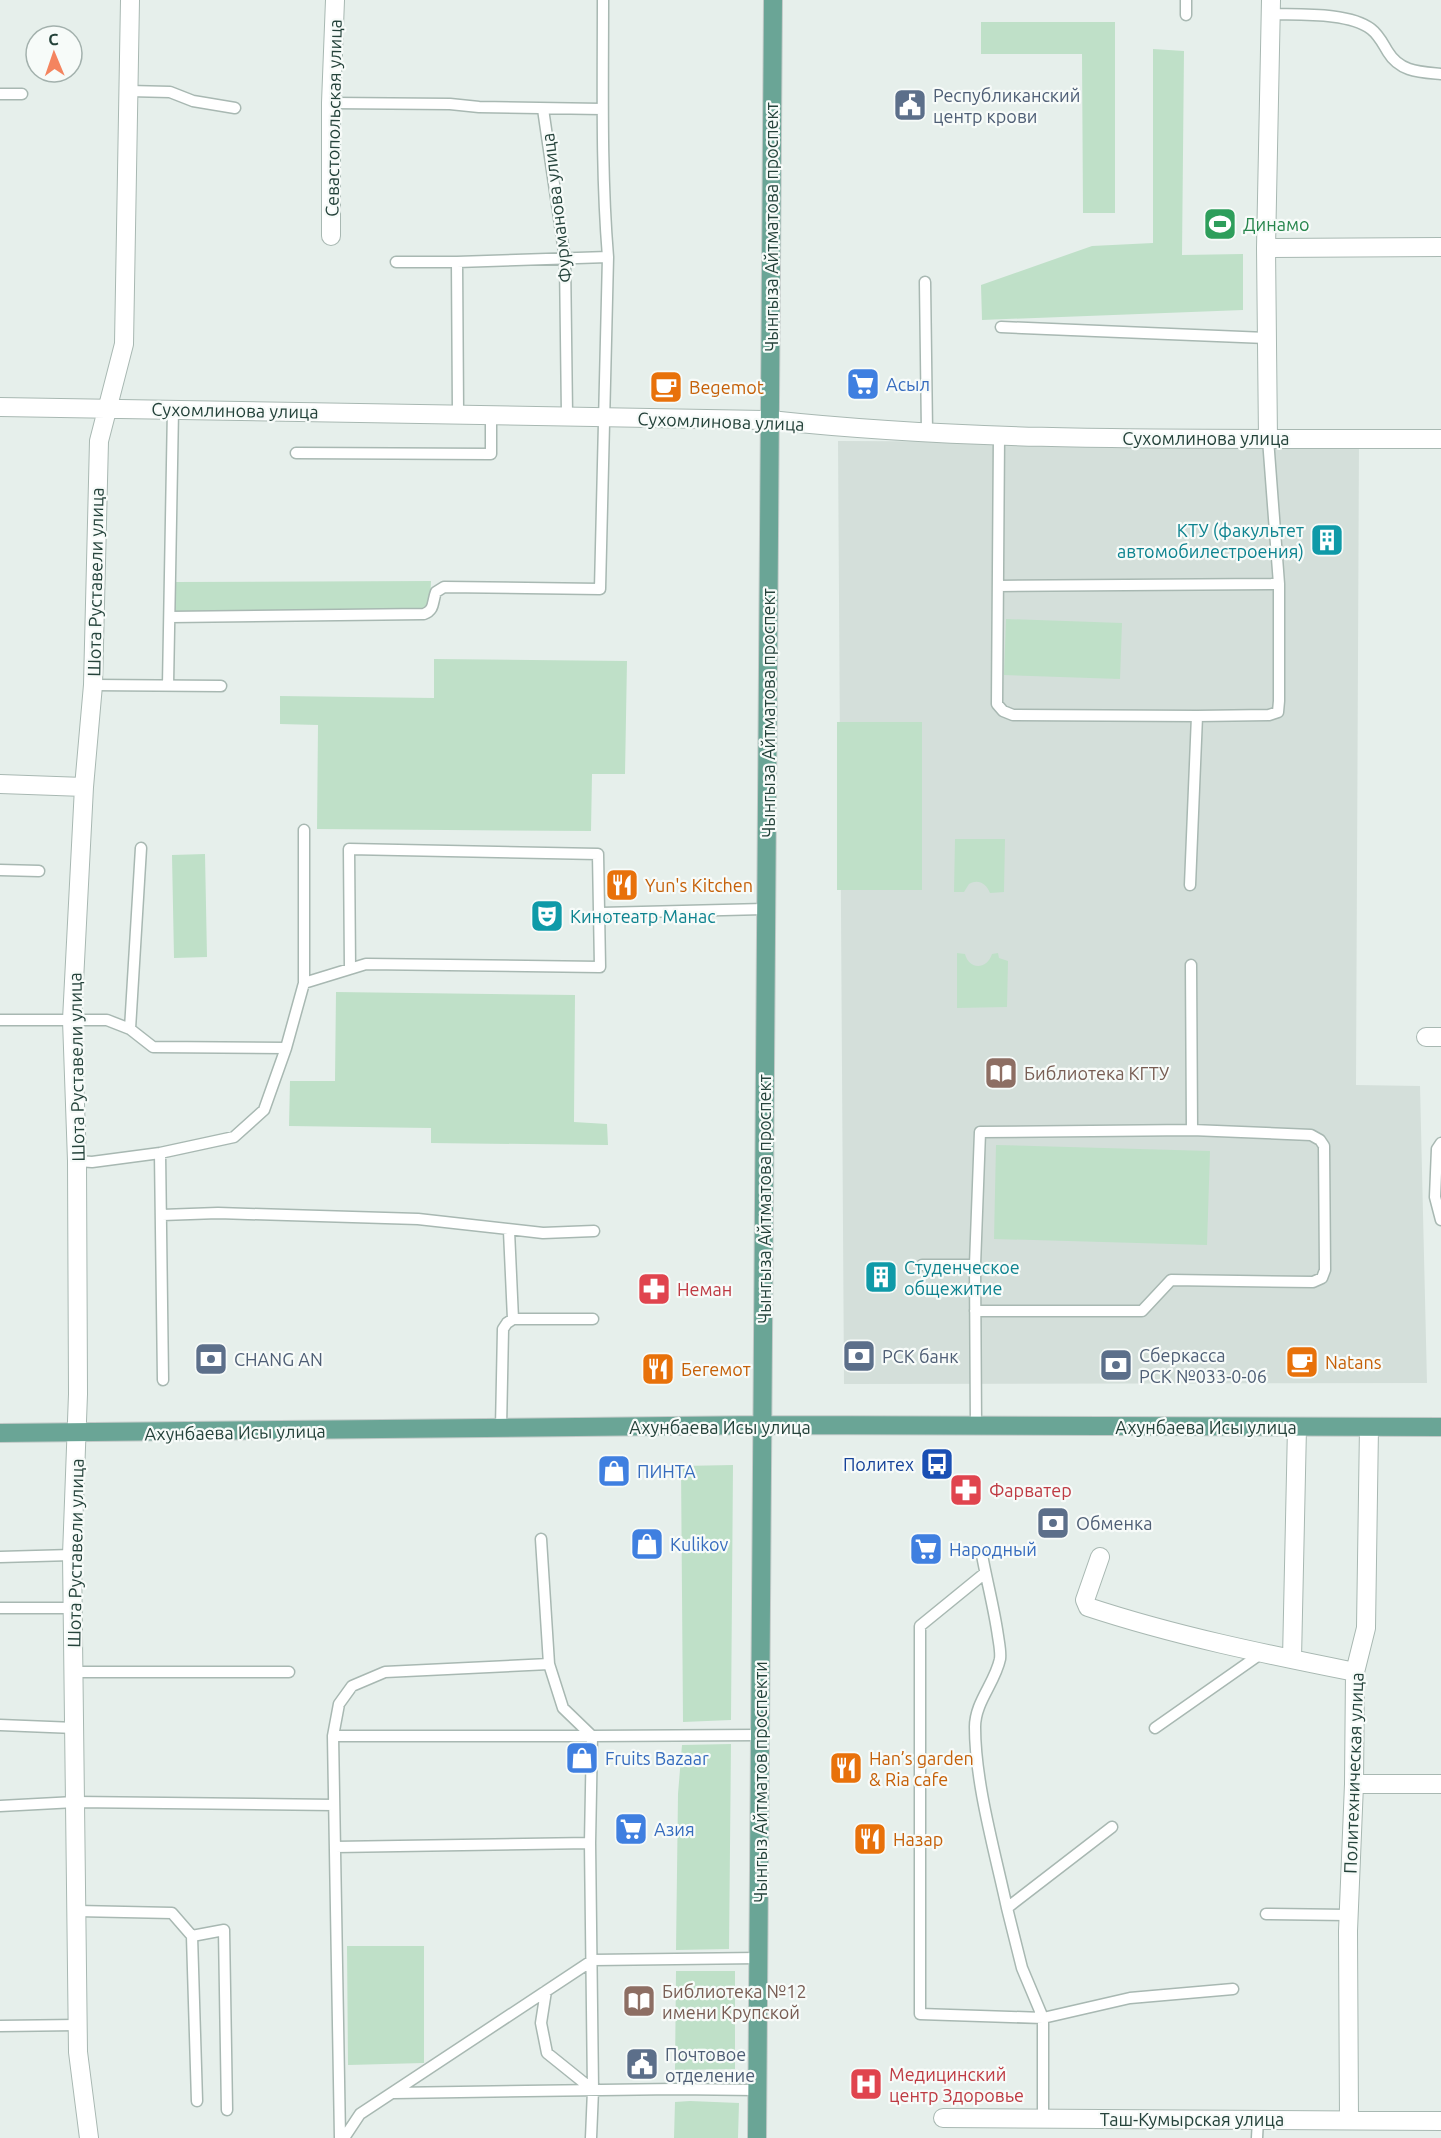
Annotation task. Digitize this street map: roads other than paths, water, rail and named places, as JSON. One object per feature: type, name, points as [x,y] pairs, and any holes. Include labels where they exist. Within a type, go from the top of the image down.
[{"type":"main road","name":"Чынгыза Айтматова проспект","points":[[762,1425],[772,0]]},
{"type":"main road","name":"Ахунбаева Исы улица","points":[[0,1433],[762,1425],[1441,1427]]},
{"type":"main road","name":"Чынгыз Айтматов проспекти","points":[[757,2138],[762,1425]]},
{"type":"street","name":"Шота Руставели улица","points":[[89,2138],[78,2052],[72,1555],[77,1433],[77,1161],[72,1020],[84,787],[93,685],[99,441],[124,344],[130,0]]},
{"type":"street","name":"Севастопольская улица","points":[[331,236],[331,103],[335,0]]},
{"type":"street","points":[[1268,439],[1266,248],[1271,7]]},
{"type":"street","points":[[1266,248],[1441,247]]},
{"type":"street","name":"Сухомлинова улица","points":[[0,406],[770,420],[835,427],[999,436],[1441,439]]},
{"type":"street","points":[[0,784],[84,787]]},
{"type":"street","points":[[1293,1659],[1297,1427]]},
{"type":"street","name":"Политехническая улица","points":[[1349,2120],[1348,1916],[1354,1784],[1354,1672],[1366,1628],[1369,1427]]},
{"type":"street","points":[[1100,1557],[1085,1600],[1088,1607],[1150,1627],[1214,1643],[1354,1672]]},
{"type":"street","points":[[1354,1784],[1441,1784]]},
{"type":"street","name":"Таш-Кумырская улица","points":[[943,2118],[1441,2121]]},
{"type":"lane","points":[[170,617],[424,614],[430,612],[436,592],[444,587],[600,589],[608,257],[602,109],[603,0]]},
{"type":"lane","points":[[1186,0],[1186,15]]},
{"type":"lane","points":[[1271,7],[1347,19],[1371,29],[1390,55],[1403,68],[1441,74]]},
{"type":"lane","points":[[129,91],[170,92],[194,101],[235,108]]},
{"type":"lane","points":[[0,94],[22,94]]},
{"type":"lane","points":[[331,103],[602,109]]},
{"type":"lane","name":"Фурманова улица","points":[[543,108],[566,259],[567,416]]},
{"type":"lane","points":[[396,262],[608,257]]},
{"type":"lane","points":[[457,262],[458,414]]},
{"type":"lane","points":[[925,282],[927,432]]},
{"type":"lane","points":[[1001,327],[1266,338]]},
{"type":"lane","points":[[168,685],[173,409]]},
{"type":"lane","points":[[296,453],[491,454],[490,414]]},
{"type":"lane","points":[[999,436],[997,704],[1003,711],[1013,715],[1260,716],[1278,712],[1279,584],[1268,439]]},
{"type":"lane","points":[[998,585],[1279,584]]},
{"type":"lane","points":[[93,685],[221,686]]},
{"type":"lane","points":[[1190,885],[1197,716]]},
{"type":"lane","points":[[77,1161],[92,1162],[160,1153],[234,1137],[264,1110],[286,1047],[304,983],[304,830]]},
{"type":"lane","points":[[130,1029],[141,848]]},
{"type":"lane","points":[[304,983],[350,969],[366,964],[600,967],[601,913],[598,854],[349,849],[350,969]]},
{"type":"lane","points":[[0,870],[39,871]]},
{"type":"lane","points":[[601,913],[766,909]]},
{"type":"lane","points":[[1191,964],[1192,1130]]},
{"type":"lane","points":[[0,1020],[107,1020],[130,1029],[153,1047],[286,1047]]},
{"type":"lane","points":[[975,1311],[1142,1311],[1171,1280],[1313,1282],[1322,1278],[1325,1270],[1324,1146],[1320,1140],[1311,1135],[1192,1130],[980,1132],[975,1265],[975,1311],[976,1427]]},
{"type":"lane","points":[[1441,1143],[1437,1149],[1435,1197],[1441,1220]]},
{"type":"lane","points":[[160,1153],[163,1380]]},
{"type":"lane","points":[[162,1215],[218,1213],[418,1219],[509,1231],[543,1233],[594,1231]]},
{"type":"lane","points":[[509,1231],[513,1319]]},
{"type":"lane","points":[[922,1265],[975,1265]]},
{"type":"lane","points":[[501,1428],[503,1329],[507,1323],[513,1319],[593,1318]]},
{"type":"lane","points":[[540,1539],[549,1664],[563,1708],[592,1736],[590,1843],[593,2090],[591,2138]]},
{"type":"lane","points":[[0,1557],[72,1555]]},
{"type":"lane","points":[[982,1555],[995,1612],[1001,1656],[995,1676],[978,1708],[975,1723],[980,1778],[1022,1968],[1043,2018],[1043,2119]]},
{"type":"lane","points":[[985,1573],[920,1626],[920,2014],[1043,2018],[1130,1998],[1233,1989]]},
{"type":"lane","points":[[0,1608],[73,1608]]},
{"type":"lane","points":[[1155,1728],[1262,1653]]},
{"type":"lane","points":[[342,2138],[333,1736],[339,1704],[352,1686],[385,1672],[549,1664]]},
{"type":"lane","points":[[74,1672],[289,1672]]},
{"type":"lane","points":[[0,1725],[75,1728]]},
{"type":"lane","points":[[333,1736],[760,1735]]},
{"type":"lane","points":[[0,1806],[75,1802],[334,1805]]},
{"type":"lane","points":[[1007,1908],[1112,1827]]},
{"type":"lane","points":[[335,1847],[590,1843]]},
{"type":"lane","points":[[77,1911],[172,1913],[192,1936],[197,2101]]},
{"type":"lane","points":[[1266,1914],[1348,1916]]},
{"type":"lane","points":[[192,1936],[224,1930],[227,2110]]},
{"type":"lane","points":[[342,2138],[360,2115],[592,1960],[759,1958]]},
{"type":"lane","points":[[546,1991],[540,2023],[547,2053],[593,2090]]},
{"type":"lane","points":[[0,2026],[78,2025]]},
{"type":"lane","points":[[393,2093],[757,2090]]},
{"type":"lane","points":[[1257,2138],[1258,2119]]},
{"type":"place","name":"Республиканский центр крови","points":[[910,105]]},
{"type":"place","name":"Динамо","points":[[1220,224]]},
{"type":"place","name":"Асыл","points":[[863,384]]},
{"type":"place","name":"Begemot","points":[[666,387]]},
{"type":"place","name":"КТУ (факультет автомобилестроения)","points":[[1327,540]]},
{"type":"place","name":"Yun's Kitchen","points":[[622,885]]},
{"type":"place","name":"Кинотеатр Манас","points":[[547,916]]},
{"type":"place","name":"Библиотека КГТУ","points":[[1001,1073]]},
{"type":"place","name":"Студенческое общежитие","points":[[881,1277]]},
{"type":"place","name":"Неман","points":[[654,1289]]},
{"type":"place","name":"РСК банк","points":[[859,1356]]},
{"type":"place","name":"CHANG AN","points":[[211,1359]]},
{"type":"place","name":"Natans","points":[[1302,1362]]},
{"type":"place","name":"Сберкасса РСК №033-0-06","points":[[1116,1365]]},
{"type":"place","name":"Бегемот","points":[[658,1369]]},
{"type":"place","name":"Политех","points":[[937,1464]]},
{"type":"place","name":"ПИНТА","points":[[614,1471]]},
{"type":"place","name":"Фарватер","points":[[966,1490]]},
{"type":"place","name":"Обменка","points":[[1053,1523]]},
{"type":"place","name":"Kulikov","points":[[647,1544]]},
{"type":"place","name":"Народный","points":[[926,1549]]},
{"type":"place","name":"Fruits Bazaar","points":[[582,1758]]},
{"type":"place","name":"Han’s garden & Ria cafe","points":[[846,1768]]},
{"type":"place","name":"Азия","points":[[631,1829]]},
{"type":"place","name":"Назар","points":[[870,1839]]},
{"type":"place","name":"Библиотека №12 имени Крупской","points":[[639,2001]]},
{"type":"place","name":"Почтовое отделение","points":[[642,2064]]},
{"type":"place","name":"Медицинский центр Здоровье","points":[[866,2084]]}]
